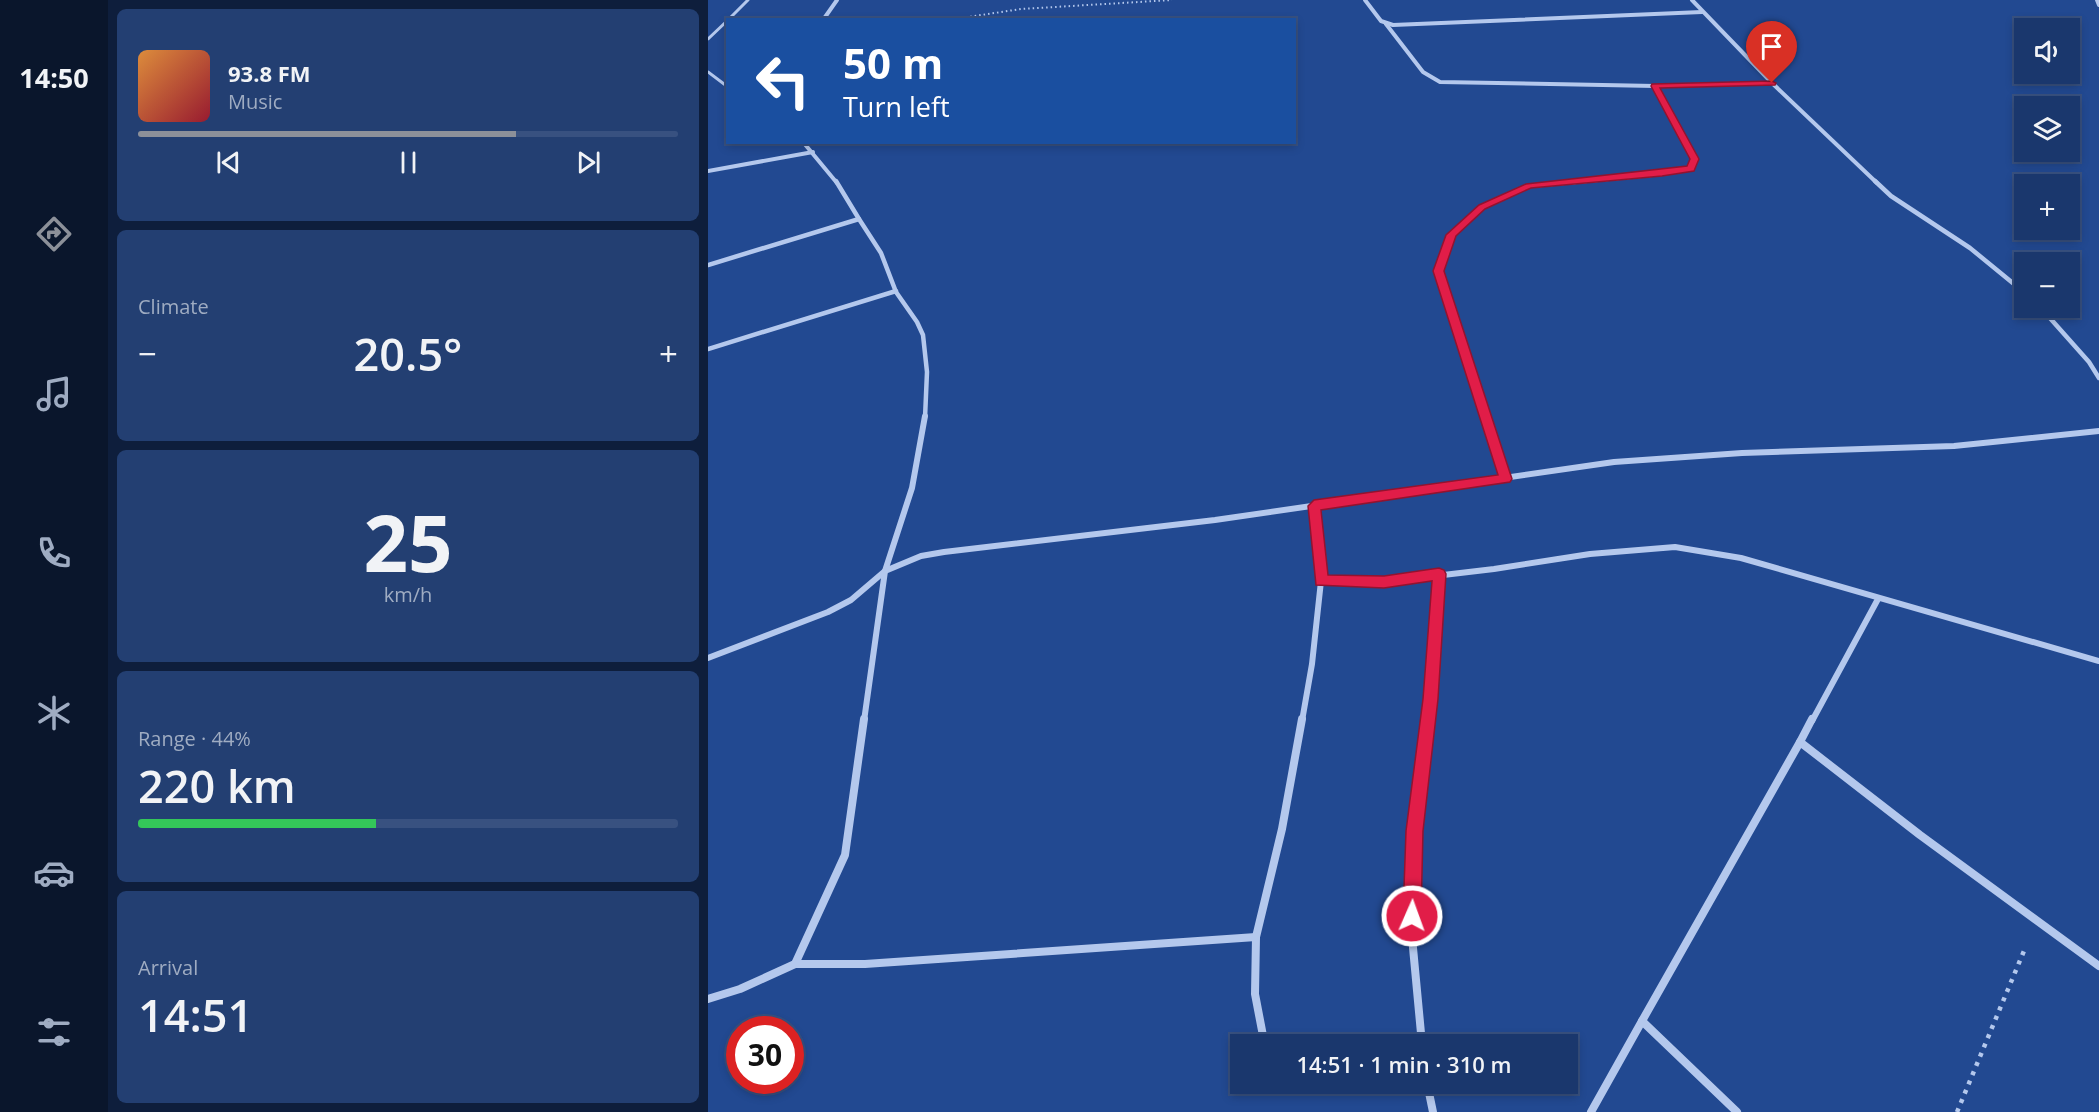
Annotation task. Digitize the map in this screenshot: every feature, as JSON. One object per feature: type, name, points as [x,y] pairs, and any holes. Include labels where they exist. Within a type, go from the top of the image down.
[{"type":"street","points":[[824,18],[837,0]]},
{"type":"street","points":[[1365,0],[1423,72],[1440,82],[1655,86],[1772,83]]},
{"type":"street","points":[[1692,0],[1772,83],[1892,196],[1970,248],[2014,284]]},
{"type":"street","points":[[2097,0],[2099,5]]},
{"type":"street","points":[[1386,24],[1702,12]]},
{"type":"street","points":[[1505,479],[1439,271],[1451,235],[1482,207],[1530,186],[1662,174],[1691,169],[1695,159],[1655,86]]},
{"type":"street","points":[[795,964],[845,855],[885,571],[901,527],[915,477],[923,434],[926,384],[925,341],[914,314],[896,291],[883,257],[842,187],[805,144]]},
{"type":"street","points":[[708,171],[813,152]]},
{"type":"street","points":[[708,266],[859,219]]},
{"type":"street","points":[[708,349],[896,291]]},
{"type":"street","points":[[2050,318],[2090,362],[2099,378]]},
{"type":"street","points":[[708,658],[828,612],[850,600],[885,571],[921,556],[944,552],[1215,520],[1614,462],[1742,453],[1954,447],[2099,431]]},
{"type":"street","points":[[1263,1034],[1255,994],[1256,938],[1294,767],[1312,664],[1321,581],[1314,506]]},
{"type":"street","points":[[1321,581],[1384,582],[1494,569],[1590,554],[1675,547],[1741,558],[2099,661]]},
{"type":"street","points":[[1421,1034],[1412,937],[1415,831],[1431,699],[1439,574]]},
{"type":"street","points":[[1591,1112],[1878,599]]},
{"type":"street","points":[[1800,742],[1920,835],[2099,966]]},
{"type":"street","points":[[708,999],[740,989],[795,964],[864,964],[1256,938]]},
{"type":"street","points":[[1642,1021],[1737,1112]]},
{"type":"street","points":[[1429,1094],[1433,1112]]},
{"type":"lane","points":[[730,18],[748,0]]},
{"type":"lane","points":[[708,39],[726,22]]},
{"type":"lane","points":[[708,72],[726,86]]},
{"type":"path","points":[[961,18],[1021,9],[1172,0]]},
{"type":"path","points":[[1957,1112],[2037,920]]},
{"type":"route","points":[[1412,916],[1415,831],[1431,699],[1439,574],[1353,584],[1321,581],[1314,506],[1505,479],[1439,271],[1451,235],[1482,207],[1530,186],[1662,174],[1691,169],[1695,159],[1655,86],[1772,83]]}]
